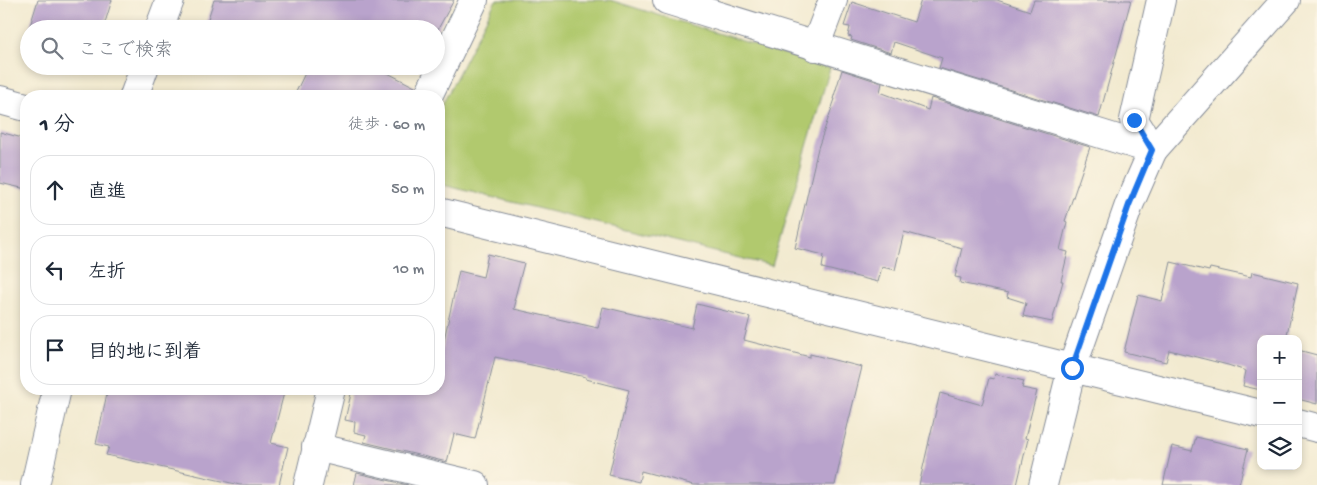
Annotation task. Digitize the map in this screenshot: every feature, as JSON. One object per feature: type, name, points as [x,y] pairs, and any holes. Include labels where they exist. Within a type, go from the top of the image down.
[{"type":"street","points":[[162,20],[170,0]]},
{"type":"street","points":[[445,61],[474,0]]},
{"type":"street","points":[[667,0],[1152,150]]},
{"type":"street","points":[[815,47],[833,0]]},
{"type":"street","points":[[1152,150],[1134,120],[1161,0]]},
{"type":"street","points":[[1043,485],[1072,368],[1129,205],[1152,150],[1286,0]]},
{"type":"street","points":[[136,90],[142,75]]},
{"type":"street","points":[[431,90],[438,75]]},
{"type":"street","points":[[0,100],[20,105]]},
{"type":"street","points":[[445,213],[1257,413]]},
{"type":"street","points":[[34,485],[56,395]]},
{"type":"street","points":[[308,485],[329,395]]},
{"type":"street","points":[[1302,425],[1317,428]]},
{"type":"street","points":[[316,447],[475,485]]},
{"type":"green space","points":[[496,0],[610,0],[830,68],[772,266],[445,185],[445,99]]},
{"type":"building","points":[[38,0],[112,0],[106,20],[32,20]]},
{"type":"building","points":[[214,0],[454,0],[443,20],[208,20]]},
{"type":"building","points":[[921,0],[997,0],[1030,11],[1034,0],[1131,0],[1099,117],[939,68],[942,58],[894,42],[891,53],[851,40],[852,37],[848,36],[850,27],[844,26],[852,2],[914,22]]},
{"type":"building","points":[[842,70],[882,83],[880,92],[928,110],[931,98],[1090,147],[1065,221],[1067,222],[1060,250],[1068,252],[1061,281],[1063,281],[1052,322],[1023,316],[1026,303],[1007,297],[1008,293],[960,283],[961,278],[955,277],[962,248],[904,232],[895,270],[882,267],[878,282],[822,268],[824,255],[795,248],[818,148],[835,99],[833,99]]},
{"type":"building","points":[[304,75],[392,75],[415,87],[414,90],[297,90]]},
{"type":"building","points":[[0,132],[20,137],[20,188],[0,183]]},
{"type":"building","points":[[488,254],[524,263],[514,301],[516,301],[514,309],[598,328],[603,307],[692,328],[697,304],[750,317],[744,340],[810,357],[810,354],[862,367],[841,452],[835,485],[694,485],[641,471],[639,482],[609,475],[629,390],[586,379],[586,377],[495,357],[475,439],[454,434],[447,462],[364,442],[366,435],[354,432],[355,422],[345,420],[351,395],[445,395],[445,335],[459,271],[483,277]]},
{"type":"building","points":[[1171,262],[1209,271],[1210,268],[1251,277],[1252,272],[1298,283],[1287,335],[1257,335],[1257,389],[1243,386],[1246,371],[1228,365],[1169,350],[1166,362],[1124,352],[1138,295],[1162,301]]},
{"type":"building","points":[[1302,351],[1317,355],[1317,404],[1302,400]]},
{"type":"building","points":[[995,374],[1024,381],[1022,388],[1037,391],[1025,438],[1028,439],[1017,485],[919,485],[940,393],[982,405],[989,378],[994,379]]},
{"type":"building","points":[[107,395],[283,395],[271,443],[288,447],[279,485],[240,485],[106,455],[109,447],[96,444]]},
{"type":"building","points":[[1196,437],[1248,449],[1239,485],[1163,485],[1172,446],[1192,451]]},
{"type":"building","points":[[357,473],[408,485],[354,485]]},
{"type":"route","points":[[1072,368],[1129,205],[1152,150],[1134,120]]}]
